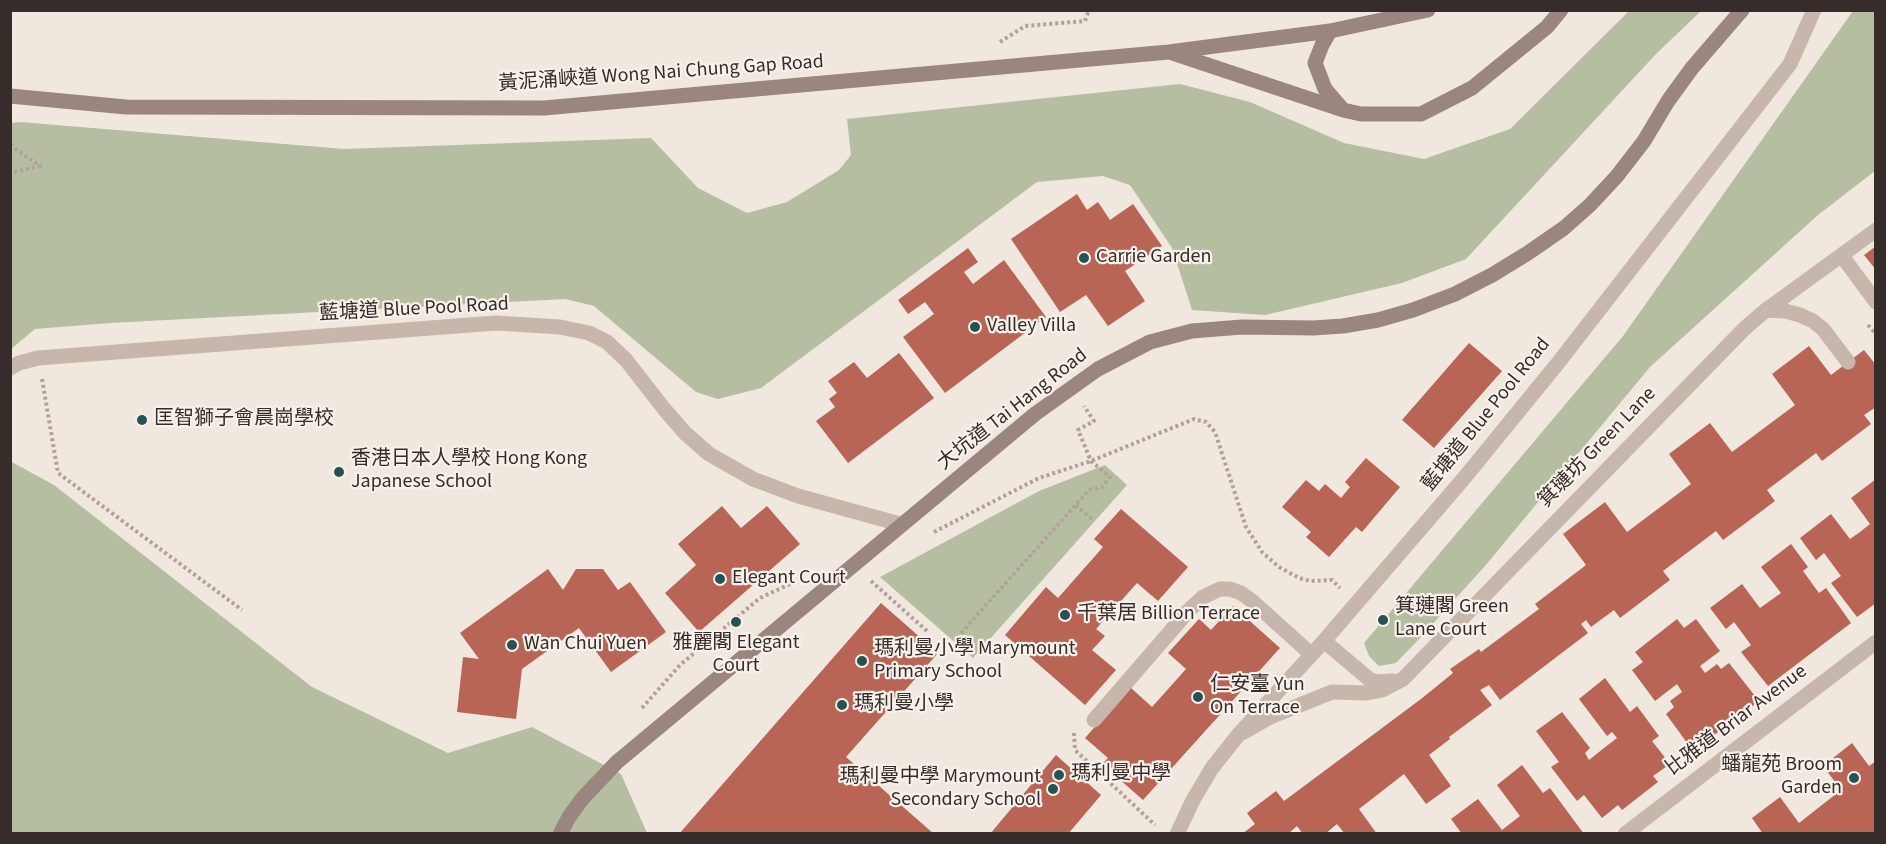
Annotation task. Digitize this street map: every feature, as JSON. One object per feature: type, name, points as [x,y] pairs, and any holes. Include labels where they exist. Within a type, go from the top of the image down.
[{"type":"main road","name":"黃泥涌峽道 Wong Nai Chung Gap Road","points":[[10,96],[126,107],[544,108],[1169,52],[1330,31],[1428,10]]},
{"type":"main road","name":"黃泥涌峽道 Wong Nai Chung Gap Road","points":[[1169,52],[1343,110],[1361,114],[1421,114],[1472,88],[1547,27],[1561,10]]},
{"type":"main road","name":"大坑道 Tai Hang Road","points":[[560,834],[582,799],[617,762],[900,524],[1035,414],[1074,385],[1119,357],[1150,342],[1172,335],[1212,328],[1342,326],[1378,320],[1413,310],[1455,294],[1492,275],[1564,228],[1617,176],[1644,141],[1668,101],[1692,68],[1742,10]]},
{"type":"main road","points":[[1330,31],[1315,63],[1325,88],[1343,110]]},
{"type":"street","name":"藍塘道 Blue Pool Road","points":[[1177,834],[1212,768],[1239,734],[1324,641],[1558,363],[1790,64],[1814,10]]},
{"type":"street","name":"箕璉坊 Green Lane","points":[[1239,734],[1270,717],[1332,692],[1367,693],[1383,690],[1411,671],[1725,347],[1766,310],[1828,272],[1842,256],[1875,230]]},
{"type":"street","points":[[1842,256],[1875,302]]},
{"type":"street","points":[[1766,310],[1793,313],[1813,321],[1848,362]]},
{"type":"street","name":"藍塘道 Blue Pool Road","points":[[10,368],[38,358],[496,323],[560,327],[589,333],[607,342],[626,360],[685,433],[709,454],[753,478],[798,496],[900,524]]},
{"type":"street","points":[[1095,720],[1189,610],[1203,597],[1220,589],[1230,589],[1241,593],[1311,654]]},
{"type":"street","name":"箕璉坊 Green Lane","points":[[1324,641],[1362,674],[1376,682],[1393,681],[1411,671]]},
{"type":"street","name":"比雅道 Briar Avenue","points":[[1624,834],[1875,642]]},
{"type":"path","points":[[995,45],[1025,26],[1085,21],[1089,10]]},
{"type":"path","points":[[10,145],[40,166],[10,173]]},
{"type":"path","points":[[38,358],[58,473],[242,610]]},
{"type":"path","points":[[961,633],[1089,490],[1102,487],[1110,477],[1091,461],[1078,430],[1094,421],[1080,400]]},
{"type":"path","points":[[934,532],[1039,478],[1091,461],[1194,419],[1206,422],[1215,432],[1246,527],[1257,546],[1279,567],[1299,578],[1310,581],[1332,580],[1341,589]]},
{"type":"path","points":[[1076,505],[1094,521]]},
{"type":"path","points":[[864,576],[927,631]]},
{"type":"path","points":[[1074,729],[1075,750],[1155,826]]},
{"type":"green space","points":[[1629,11],[1701,11],[1656,54],[1466,259],[1402,283],[1265,315],[1192,310],[1172,248],[1130,185],[1103,176],[1037,182],[761,388],[718,399],[696,392],[594,306],[565,299],[35,329],[11,349],[11,123],[344,149],[651,138],[698,188],[747,213],[787,202],[839,170],[851,155],[847,119],[1180,84],[1250,102],[1344,143],[1424,159],[1510,129]]},
{"type":"green space","points":[[1853,11],[1875,11],[1875,171],[1818,215],[1650,367],[1485,566],[1420,638],[1396,663],[1379,666],[1369,656],[1364,643],[1623,336]]},
{"type":"green space","points":[[10,461],[54,485],[312,687],[448,753],[532,727],[621,774],[647,833],[11,833]]},
{"type":"green space","points":[[1105,465],[1127,485],[973,658],[880,577],[1039,491]]},
{"type":"building","name":"Carrie Garden","points":[[1077,194],[1087,210],[1098,202],[1110,220],[1133,204],[1162,246],[1125,271],[1145,301],[1108,326],[1086,295],[1060,312],[1011,239]]},
{"type":"building","points":[[1876,246],[1876,270],[1864,255]]},
{"type":"building","name":"Valley Villa","points":[[968,248],[978,262],[964,272],[973,284],[1004,260],[1046,317],[945,393],[903,337],[934,314],[925,302],[908,314],[898,300]]},
{"type":"building","points":[[1469,343],[1502,371],[1434,448],[1402,420]]},
{"type":"building","points":[[1809,346],[1831,375],[1864,350],[1876,365],[1876,407],[1864,415],[1871,424],[1822,461],[1816,453],[1767,490],[1775,501],[1723,540],[1716,531],[1663,571],[1670,580],[1620,618],[1614,610],[1591,627],[1586,620],[1581,624],[1588,633],[1500,700],[1489,685],[1480,690],[1492,705],[1429,755],[1451,786],[1426,804],[1404,774],[1359,809],[1377,834],[1345,834],[1337,824],[1325,834],[1303,834],[1297,826],[1288,834],[1242,834],[1255,824],[1247,813],[1276,791],[1284,801],[1421,699],[1453,673],[1450,669],[1479,649],[1481,652],[1539,609],[1535,604],[1586,565],[1563,534],[1605,502],[1627,532],[1691,484],[1669,454],[1710,423],[1732,452],[1795,405],[1772,374]]},
{"type":"building","points":[[899,353],[934,398],[848,463],[816,421],[835,407],[829,399],[837,393],[828,381],[854,362],[867,378]]},
{"type":"building","points":[[1366,458],[1400,487],[1362,532],[1356,527],[1329,557],[1306,537],[1311,532],[1282,507],[1306,480],[1319,491],[1325,484],[1341,498],[1350,487],[1345,482]]},
{"type":"building","points":[[1876,479],[1876,603],[1857,617],[1831,583],[1841,576],[1824,553],[1816,560],[1800,538],[1831,514],[1850,539],[1860,532],[1870,524],[1851,498]]},
{"type":"building","name":"Elegant Court","points":[[722,506],[741,528],[767,506],[800,544],[699,632],[665,593],[696,565],[678,544]]},
{"type":"building","name":"千葉居 Billion Terrace","points":[[1121,509],[1188,567],[1158,601],[1137,583],[1096,629],[1105,636],[1092,650],[1116,670],[1085,705],[1005,635],[1046,587],[1058,598],[1103,547],[1094,539]]},
{"type":"building","points":[[1791,544],[1808,567],[1803,571],[1819,593],[1826,588],[1851,623],[1768,686],[1741,652],[1751,645],[1734,622],[1726,629],[1710,608],[1742,584],[1760,608],[1781,593],[1761,567]]},
{"type":"building","name":"Wan Chui Yuen","points":[[548,569],[563,590],[576,569],[603,569],[618,590],[630,582],[666,632],[611,672],[579,628],[522,669],[516,719],[457,712],[463,657],[479,659],[460,633]]},
{"type":"building","name":"瑪利曼小學","points":[[881,603],[938,653],[846,757],[934,834],[679,834]]},
{"type":"building","name":"仁安臺 Yun On Terrace","points":[[1233,606],[1280,648],[1143,800],[1102,764],[1108,758],[1085,738],[1130,687],[1152,707],[1186,669],[1168,653],[1199,619],[1211,630]]},
{"type":"building","points":[[1677,619],[1684,628],[1696,619],[1720,651],[1700,666],[1705,673],[1717,664],[1721,669],[1729,663],[1759,701],[1693,751],[1666,714],[1674,707],[1670,701],[1682,692],[1677,684],[1655,701],[1632,670],[1643,662],[1635,652]]},
{"type":"building","points":[[1605,678],[1630,712],[1637,706],[1659,736],[1652,741],[1670,764],[1653,776],[1658,782],[1622,810],[1618,805],[1602,818],[1584,795],[1577,801],[1551,767],[1559,762],[1536,731],[1562,712],[1590,748],[1585,753],[1589,760],[1617,738],[1612,732],[1607,736],[1579,699]]},
{"type":"building","name":"蟠龍苑 Broom Garden","points":[[1852,743],[1869,766],[1876,761],[1876,834],[1763,834],[1752,818],[1780,797],[1799,823],[1841,790],[1823,766]]},
{"type":"building","name":"瑪利曼中學 Marymount Secondary School","points":[[1056,755],[1101,795],[1068,834],[990,834]]},
{"type":"building","points":[[1522,765],[1543,793],[1550,788],[1584,834],[1462,834],[1451,819],[1478,799],[1502,830],[1520,816],[1497,785]]},
{"type":"place","name":"Carrie Garden","points":[[1084,258]]},
{"type":"place","name":"Valley Villa","points":[[975,327]]},
{"type":"place","name":"匡智獅子會晨崗學校","points":[[142,420]]},
{"type":"place","name":"香港日本人學校 Hong Kong Japanese School","points":[[339,472]]},
{"type":"place","name":"Elegant Court","points":[[720,579]]},
{"type":"place","name":"千葉居 Billion Terrace","points":[[1065,615]]},
{"type":"place","name":"箕璉閣 Green Lane Court","points":[[1383,620]]},
{"type":"place","name":"雅麗閣 Elegant Court","points":[[736,622]]},
{"type":"place","name":"Wan Chui Yuen","points":[[512,645]]},
{"type":"place","name":"瑪利曼小學 Marymount Primary School","points":[[862,661]]},
{"type":"place","name":"仁安臺 Yun On Terrace","points":[[1198,697]]},
{"type":"place","name":"瑪利曼小學","points":[[842,705]]},
{"type":"place","name":"瑪利曼中學","points":[[1059,775]]},
{"type":"place","name":"蟠龍苑 Broom Garden","points":[[1854,778]]},
{"type":"place","name":"瑪利曼中學 Marymount Secondary School","points":[[1053,789]]}]
